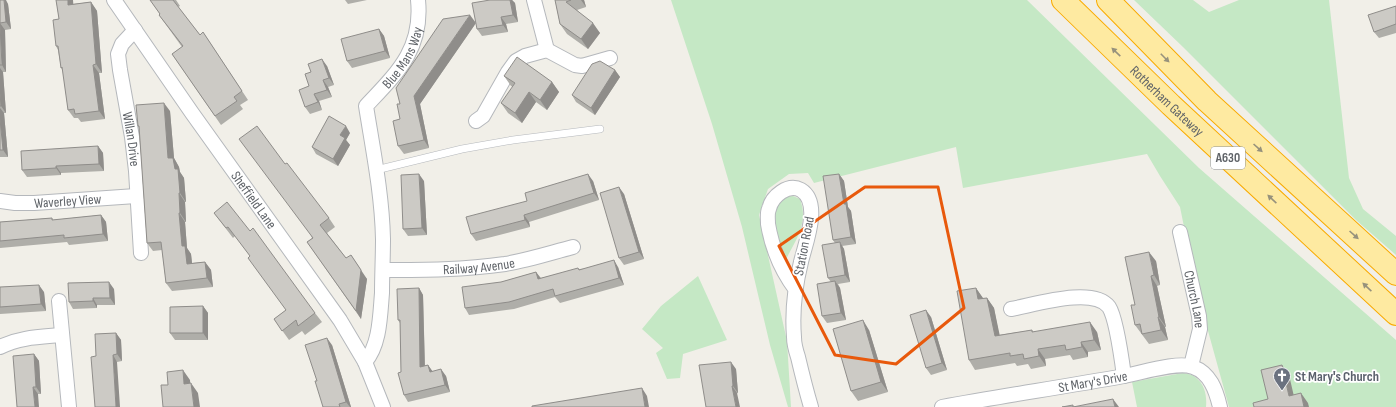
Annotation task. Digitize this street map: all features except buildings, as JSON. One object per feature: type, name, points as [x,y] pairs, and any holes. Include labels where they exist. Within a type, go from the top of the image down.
[{"type":"highway","name":"Rotherham Gateway","points":[[1063,0],[1171,105],[1396,314]]},
{"type":"highway","name":"Rotherham Gateway","points":[[1108,0],[1207,101],[1396,274]]},
{"type":"street","name":"Sheffield Lane","points":[[114,0],[340,320],[365,362],[383,407]]},
{"type":"street","name":"Blue Mans Way","points":[[376,170],[366,106],[402,66],[412,47],[418,29],[418,0]]},
{"type":"street","points":[[534,0],[547,50]]},
{"type":"street","name":"Willan Drive","points":[[135,30],[122,44],[118,54],[132,137],[136,171],[136,196],[141,253]]},
{"type":"street","points":[[476,121],[483,116],[516,60],[547,50],[575,65],[582,66],[610,58]]},
{"type":"street","points":[[365,362],[372,354],[378,329],[383,270],[382,219],[376,170]]},
{"type":"street","name":"Station Road","points":[[796,290],[787,278],[779,261],[770,237],[768,220],[768,209],[773,200],[778,194],[793,188],[801,190],[807,197],[810,205],[811,219],[801,261],[794,303],[794,338],[811,407]]},
{"type":"street","name":"Waverley View","points":[[0,201],[34,203],[136,196]]},
{"type":"street","name":"Church Lane","points":[[1180,232],[1199,316],[1200,329],[1191,366]]},
{"type":"street","name":"Railway Avenue","points":[[383,270],[436,270],[506,264],[573,247]]},
{"type":"street","points":[[1011,309],[1072,297],[1088,296],[1100,300],[1109,307],[1114,320],[1124,376]]},
{"type":"street","points":[[59,301],[69,407]]},
{"type":"street","points":[[0,347],[12,341],[62,336]]},
{"type":"street","name":"St Mary's Drive","points":[[942,407],[1175,366],[1191,366]]},
{"type":"street","points":[[1191,366],[1203,371],[1210,380],[1217,394],[1220,407]]},
{"type":"lane","points":[[376,170],[462,149],[512,140],[600,129]]},
{"type":"highlighted area","points":[[865,187],[938,187],[964,308],[896,364],[835,355],[779,246]]},
{"type":"green space","points":[[671,0],[1027,0],[1199,168],[1396,340],[1396,407],[1229,407],[1197,291],[1180,207],[1147,154],[963,188],[956,147],[814,183],[808,173],[789,174],[768,189],[759,215],[787,341],[791,407],[788,407],[770,345],[742,227],[712,124]]},
{"type":"green space","points":[[1134,0],[1193,0],[1209,12],[1239,0],[1329,0],[1349,178],[1363,209],[1396,236],[1396,255],[1356,220]]},
{"type":"green space","points":[[793,196],[800,199],[803,216],[800,231],[785,261],[773,224],[775,208],[783,197]]},
{"type":"green space","points":[[698,276],[727,340],[683,354],[680,378],[667,379],[656,353],[663,348],[642,329],[661,306]]},
{"type":"green space","points":[[1183,373],[1194,376],[1201,383],[1206,395],[1206,407],[1137,407],[1132,382]]},
{"type":"place","name":"St Mary's Church","points":[[1282,391]]}]
